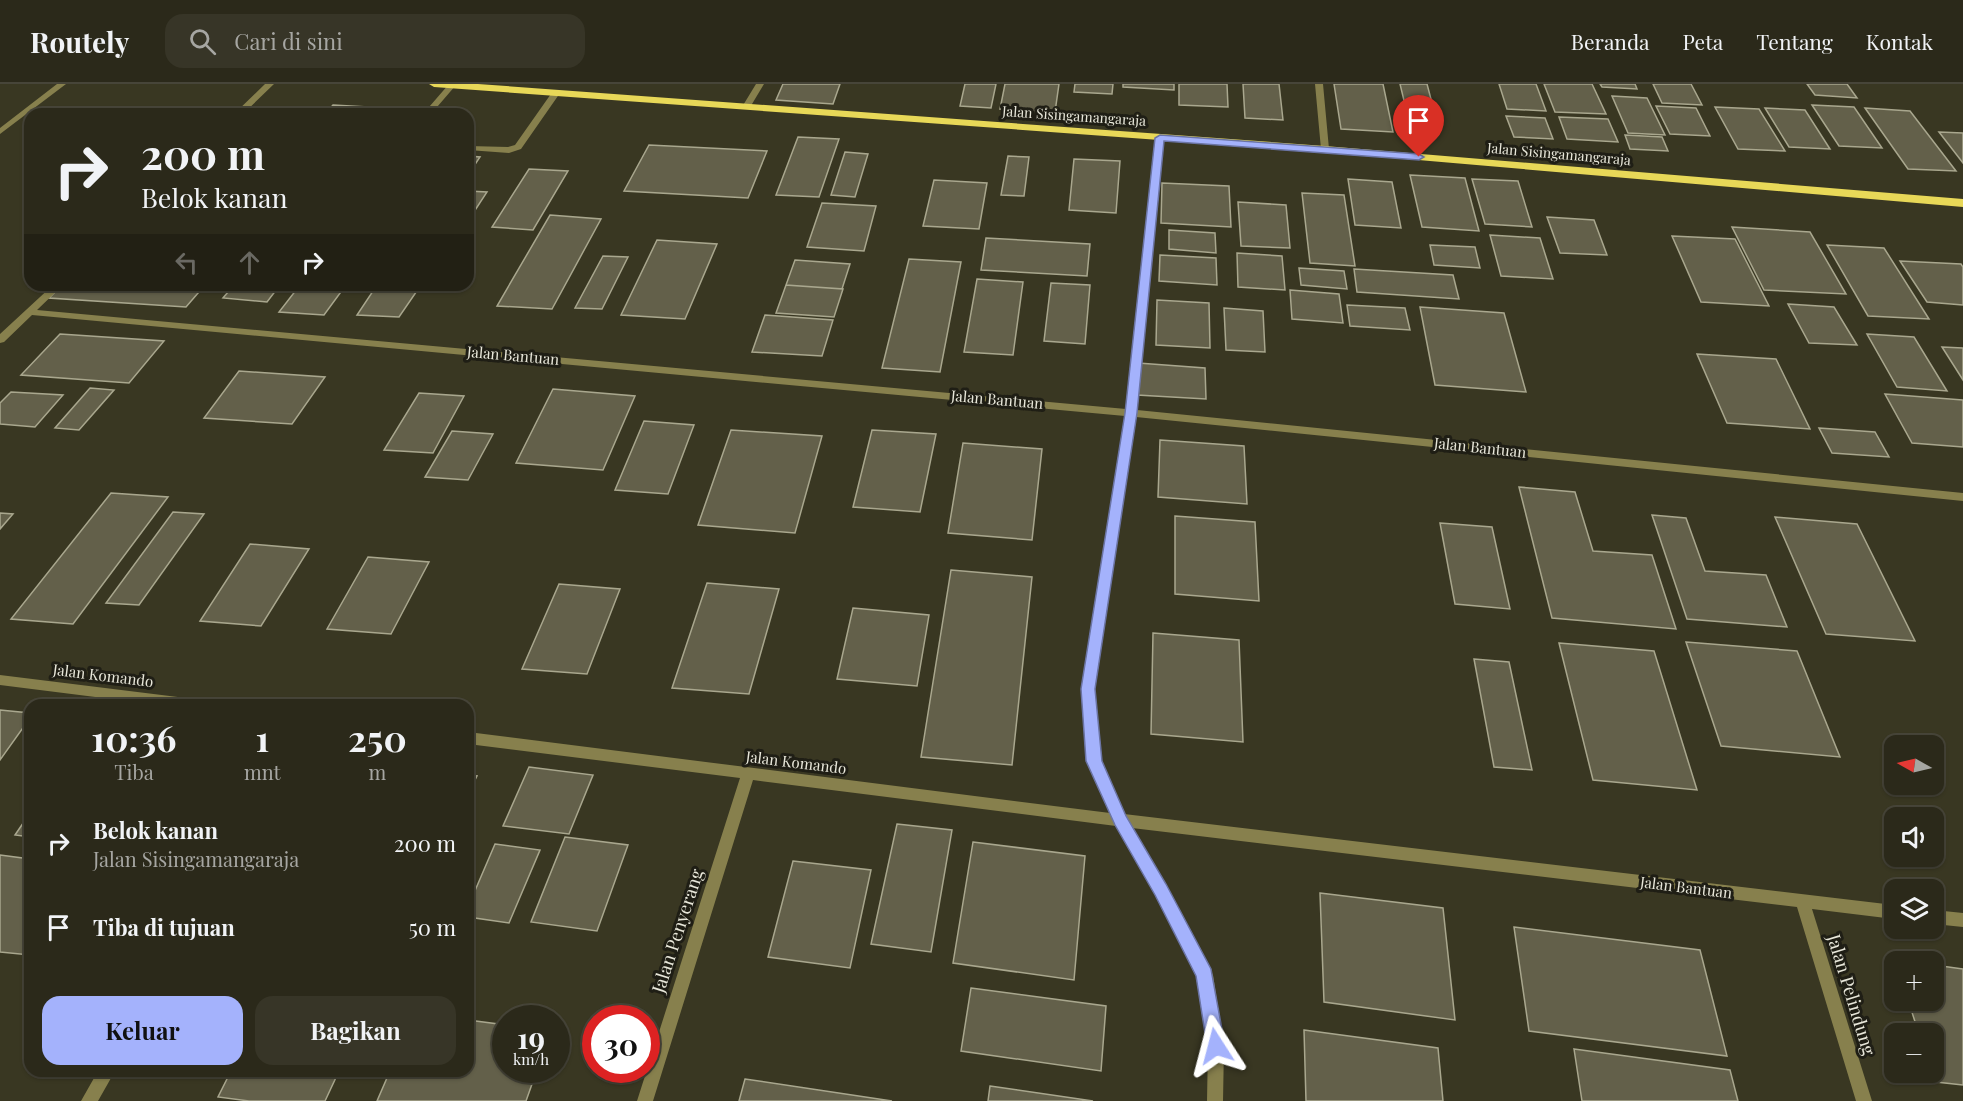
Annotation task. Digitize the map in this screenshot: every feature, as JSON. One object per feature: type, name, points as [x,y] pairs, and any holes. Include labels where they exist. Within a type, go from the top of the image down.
[{"type":"highway","name":"Jalan Sisingamangaraja","points":[[434,84],[1325,149],[1963,203]]},
{"type":"street","points":[[31,108],[62,84]]},
{"type":"street","points":[[244,108],[270,84]]},
{"type":"street","points":[[746,107],[760,84]]},
{"type":"street","points":[[1319,84],[1325,149]]},
{"type":"street","points":[[432,108],[452,85]]},
{"type":"street","points":[[474,148],[509,150],[518,147],[556,93]]},
{"type":"street","points":[[0,132],[24,113]]},
{"type":"street","points":[[1160,138],[1131,413],[1088,689],[1094,761],[1120,820],[1160,889],[1205,975],[1216,1046],[1215,1101]]},
{"type":"street","points":[[0,340],[52,291]]},
{"type":"street","name":"Jalan Bantuan","points":[[29,312],[1131,413],[1963,497]]},
{"type":"street","name":"Jalan Komando","points":[[0,680],[154,699]]},
{"type":"street","name":"Jalan Komando","points":[[474,739],[1120,820]]},
{"type":"street","name":"Jalan Penyerang","points":[[645,1101],[748,773]]},
{"type":"street","name":"Jalan Bantuan","points":[[1120,820],[1884,911]]},
{"type":"street","name":"Jalan Pelindung","points":[[1802,902],[1864,1101]]},
{"type":"street","points":[[1944,918],[1963,920]]},
{"type":"street","points":[[89,1101],[103,1077]]},
{"type":"building","points":[[783,84],[840,84],[833,104],[776,100]]},
{"type":"building","points":[[965,84],[996,84],[991,108],[960,106]]},
{"type":"building","points":[[1005,84],[1059,84],[1055,112],[1000,109]]},
{"type":"building","points":[[1075,84],[1113,84],[1112,94],[1074,92]]},
{"type":"building","points":[[1123,84],[1174,84],[1174,90],[1123,87]]},
{"type":"building","points":[[1179,84],[1227,84],[1228,107],[1179,105]]},
{"type":"building","points":[[1243,84],[1279,84],[1283,120],[1245,118]]},
{"type":"building","points":[[1334,84],[1383,84],[1393,132],[1341,129]]},
{"type":"building","points":[[1400,84],[1427,84],[1436,118],[1408,117]]},
{"type":"building","points":[[1499,84],[1536,84],[1546,111],[1507,109]]},
{"type":"building","points":[[1544,84],[1592,84],[1606,114],[1555,112]]},
{"type":"building","points":[[1600,84],[1635,84],[1637,89],[1602,87]]},
{"type":"building","points":[[1653,84],[1691,84],[1702,105],[1662,103]]},
{"type":"building","points":[[1807,84],[1847,84],[1857,98],[1815,95]]},
{"type":"building","points":[[1612,96],[1647,98],[1665,135],[1628,133]]},
{"type":"building","points":[[333,105],[367,107],[366,108],[330,108]]},
{"type":"building","points":[[1812,105],[1854,107],[1882,148],[1839,146]]},
{"type":"building","points":[[1656,106],[1696,108],[1710,136],[1670,134]]},
{"type":"building","points":[[1715,107],[1759,109],[1785,151],[1738,149]]},
{"type":"building","points":[[1765,108],[1805,110],[1830,149],[1789,147]]},
{"type":"building","points":[[1865,108],[1910,111],[1956,171],[1908,169]]},
{"type":"building","points":[[1506,116],[1545,118],[1553,139],[1514,137]]},
{"type":"building","points":[[1559,117],[1608,119],[1618,142],[1567,139]]},
{"type":"building","points":[[1939,132],[1963,133],[1963,163]]},
{"type":"building","points":[[1625,135],[1662,137],[1668,151],[1630,149]]},
{"type":"building","points":[[798,137],[839,139],[819,197],[776,195]]},
{"type":"building","points":[[649,145],[767,151],[748,198],[624,191]]},
{"type":"building","points":[[845,152],[868,154],[855,197],[831,195]]},
{"type":"building","points":[[474,156],[480,157],[474,166]]},
{"type":"building","points":[[1008,156],[1029,157],[1024,196],[1001,195]]},
{"type":"building","points":[[1074,159],[1120,161],[1116,213],[1069,210]]},
{"type":"building","points":[[529,169],[568,171],[533,230],[492,227]]},
{"type":"building","points":[[1410,175],[1465,178],[1479,231],[1422,227]]},
{"type":"building","points":[[1348,179],[1392,182],[1401,228],[1355,225]]},
{"type":"building","points":[[1472,179],[1518,181],[1532,227],[1485,224]]},
{"type":"building","points":[[934,180],[987,183],[979,229],[923,226]]},
{"type":"building","points":[[1162,183],[1229,186],[1231,227],[1161,223]]},
{"type":"building","points":[[474,191],[487,192],[474,212]]},
{"type":"building","points":[[1302,193],[1344,195],[1355,266],[1310,263]]},
{"type":"building","points":[[1238,202],[1286,205],[1290,248],[1241,246]]},
{"type":"building","points":[[822,203],[876,206],[864,251],[807,247]]},
{"type":"building","points":[[550,215],[601,219],[552,309],[497,306]]},
{"type":"building","points":[[1547,217],[1594,220],[1607,255],[1560,253]]},
{"type":"building","points":[[1732,227],[1810,232],[1846,294],[1764,290]]},
{"type":"building","points":[[1169,230],[1215,233],[1216,253],[1169,249]]},
{"type":"building","points":[[1490,235],[1540,238],[1553,279],[1501,276]]},
{"type":"building","points":[[1672,236],[1735,239],[1769,306],[1701,302]]},
{"type":"building","points":[[986,238],[1090,244],[1087,276],[981,270]]},
{"type":"building","points":[[657,240],[717,244],[685,319],[621,315]]},
{"type":"building","points":[[1430,245],[1475,247],[1480,268],[1434,265]]},
{"type":"building","points":[[1827,245],[1884,248],[1929,319],[1868,316]]},
{"type":"building","points":[[1237,253],[1282,256],[1285,290],[1238,287]]},
{"type":"building","points":[[1160,255],[1216,258],[1217,285],[1159,281]]},
{"type":"building","points":[[603,256],[628,257],[602,309],[575,308]]},
{"type":"building","points":[[909,259],[961,262],[940,372],[882,368]]},
{"type":"building","points":[[795,260],[850,264],[842,289],[786,285]]},
{"type":"building","points":[[1900,261],[1961,264],[1963,267],[1963,305],[1927,302]]},
{"type":"building","points":[[1299,268],[1344,271],[1347,289],[1301,285]]},
{"type":"building","points":[[1354,269],[1453,275],[1459,299],[1357,292]]},
{"type":"building","points":[[977,279],[1023,282],[1013,355],[964,352]]},
{"type":"building","points":[[1051,283],[1090,285],[1085,344],[1044,341]]},
{"type":"building","points":[[786,285],[843,289],[834,317],[776,313]]},
{"type":"building","points":[[1290,290],[1339,294],[1343,323],[1292,319]]},
{"type":"building","points":[[56,291],[200,291],[186,307],[49,298]]},
{"type":"building","points":[[229,291],[275,291],[267,302],[223,298]]},
{"type":"building","points":[[295,291],[342,291],[324,315],[279,312]]},
{"type":"building","points":[[373,291],[417,291],[399,317],[357,315]]},
{"type":"building","points":[[1157,300],[1209,303],[1210,348],[1156,345]]},
{"type":"building","points":[[1788,304],[1834,307],[1857,345],[1809,343]]},
{"type":"building","points":[[1347,305],[1405,308],[1410,330],[1350,326]]},
{"type":"building","points":[[1420,307],[1504,313],[1526,392],[1435,385]]},
{"type":"building","points":[[1224,308],[1263,311],[1265,352],[1226,350]]},
{"type":"building","points":[[765,315],[833,320],[822,356],[752,352]]},
{"type":"building","points":[[60,334],[164,341],[129,383],[21,375]]},
{"type":"building","points":[[1867,334],[1914,337],[1947,391],[1897,387]]},
{"type":"building","points":[[1942,347],[1963,348],[1963,380]]},
{"type":"building","points":[[1697,354],[1776,359],[1810,429],[1727,423]]},
{"type":"building","points":[[1138,363],[1205,368],[1206,399],[1137,395]]},
{"type":"building","points":[[239,371],[325,377],[292,424],[204,418]]},
{"type":"building","points":[[90,388],[114,390],[79,430],[55,428]]},
{"type":"building","points":[[553,389],[635,396],[603,470],[516,463]]},
{"type":"building","points":[[11,392],[63,395],[35,427],[0,424],[0,403]]},
{"type":"building","points":[[419,393],[464,396],[433,453],[384,450]]},
{"type":"building","points":[[1885,394],[1963,400],[1963,447],[1912,443]]},
{"type":"building","points":[[644,421],[694,425],[668,494],[615,490]]},
{"type":"building","points":[[1819,428],[1875,432],[1889,457],[1832,453]]},
{"type":"building","points":[[731,430],[822,436],[795,533],[698,525]]},
{"type":"building","points":[[872,430],[936,434],[920,512],[853,507]]},
{"type":"building","points":[[452,431],[493,434],[468,480],[425,477]]},
{"type":"building","points":[[1160,440],[1244,446],[1247,504],[1158,497]]},
{"type":"building","points":[[963,443],[1042,449],[1032,540],[948,533]]},
{"type":"building","points":[[1519,487],[1575,492],[1593,551],[1652,555],[1676,629],[1552,618]]},
{"type":"building","points":[[111,493],[168,497],[73,624],[11,619]]},
{"type":"building","points":[[173,512],[204,514],[139,605],[106,603]]},
{"type":"building","points":[[0,513],[13,514],[0,529]]},
{"type":"building","points":[[1652,515],[1686,518],[1705,571],[1766,575],[1787,627],[1687,619]]},
{"type":"building","points":[[1175,516],[1255,522],[1259,601],[1175,594]]},
{"type":"building","points":[[1775,517],[1857,524],[1915,641],[1826,634]]},
{"type":"building","points":[[1440,523],[1492,527],[1510,609],[1455,604]]},
{"type":"building","points":[[250,544],[309,549],[261,626],[200,621]]},
{"type":"building","points":[[368,557],[429,562],[391,634],[327,629]]},
{"type":"building","points":[[951,570],[1032,577],[1012,765],[921,757]]},
{"type":"building","points":[[707,583],[779,589],[749,694],[672,688]]},
{"type":"building","points":[[559,584],[620,589],[587,674],[522,669]]},
{"type":"building","points":[[853,608],[929,615],[917,686],[837,679]]},
{"type":"building","points":[[1153,633],[1239,640],[1243,742],[1151,734]]},
{"type":"building","points":[[1686,642],[1797,651],[1840,757],[1721,746]]},
{"type":"building","points":[[1559,643],[1654,651],[1697,790],[1593,780]]},
{"type":"building","points":[[1474,659],[1509,662],[1532,770],[1494,767]]},
{"type":"building","points":[[0,710],[24,712],[24,726],[0,760]]},
{"type":"building","points":[[529,767],[593,775],[569,834],[503,826]]},
{"type":"building","points":[[24,822],[24,836],[15,835]]},
{"type":"building","points":[[897,824],[952,830],[931,952],[871,944]]},
{"type":"building","points":[[565,837],[628,845],[597,931],[531,922]]},
{"type":"building","points":[[973,842],[1085,856],[1074,980],[953,963]]},
{"type":"building","points":[[495,844],[540,850],[509,923],[474,918],[474,893]]},
{"type":"building","points":[[0,855],[24,858],[24,954],[0,952]]},
{"type":"building","points":[[793,861],[871,870],[850,968],[768,957]]},
{"type":"building","points":[[1320,893],[1443,908],[1455,1020],[1324,1002]]},
{"type":"building","points":[[1514,927],[1700,950],[1727,1056],[1529,1031]]},
{"type":"building","points":[[1944,966],[1963,969],[1963,1085],[1944,1083],[1944,1023],[1915,1023],[1912,1011],[1944,1011]]},
{"type":"building","points":[[971,988],[1106,1006],[1101,1071],[961,1051]]},
{"type":"building","points":[[474,1021],[492,1023],[492,1083],[532,1083],[526,1101],[377,1101],[387,1077],[474,1077]]},
{"type":"building","points":[[1304,1030],[1438,1048],[1443,1101],[1306,1101]]},
{"type":"building","points":[[1574,1049],[1730,1070],[1738,1101],[1582,1101]]},
{"type":"building","points":[[228,1077],[336,1077],[325,1101],[249,1101],[218,1097]]},
{"type":"building","points":[[745,1079],[892,1101],[739,1101]]},
{"type":"building","points":[[990,1086],[1093,1101],[988,1101]]},
{"type":"route","points":[[1216,1046],[1205,975],[1160,889],[1120,820],[1094,761],[1088,689],[1131,413],[1160,138],[1419,157]]}]
